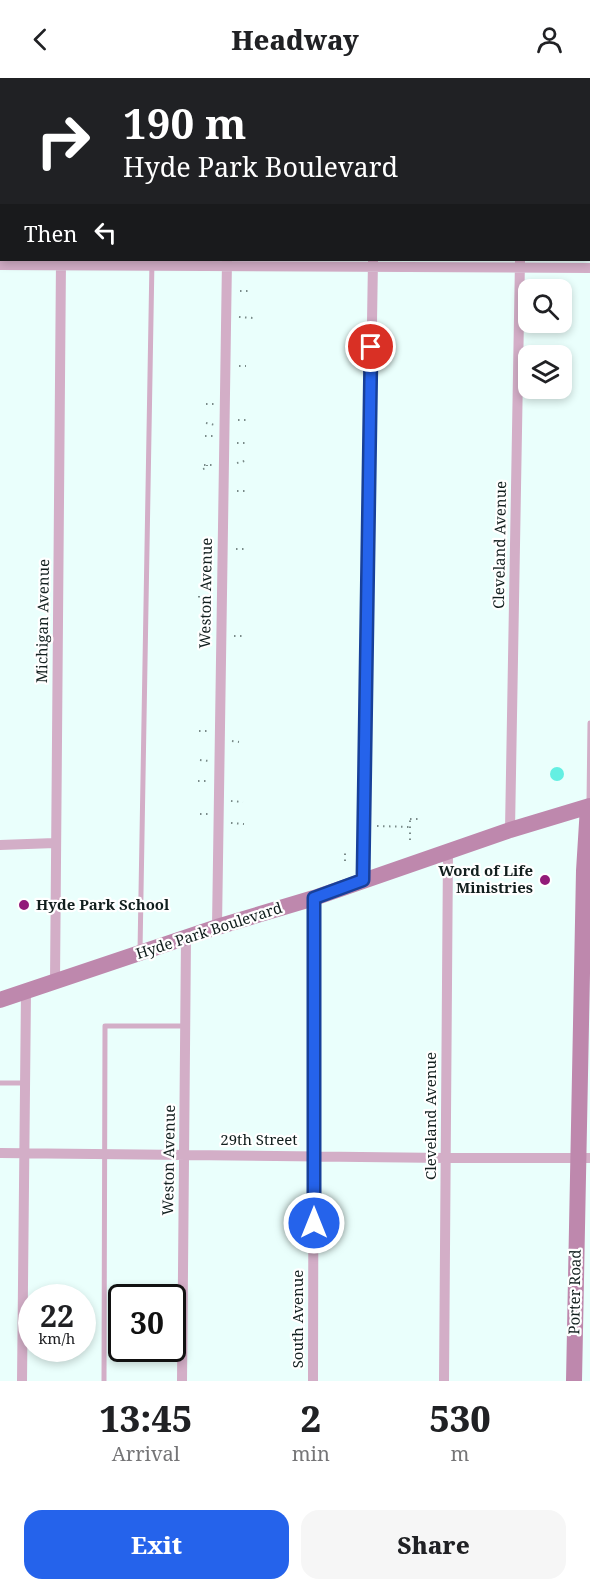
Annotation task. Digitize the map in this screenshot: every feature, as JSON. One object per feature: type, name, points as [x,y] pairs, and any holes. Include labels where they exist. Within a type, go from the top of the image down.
[{"type":"main road","name":"Hyde Park Boulevard","points":[[0,1000],[217,927],[314,898],[510,830],[589,807]]},
{"type":"main road","name":"Porter Road","points":[[574,1381],[584,1157],[584,871],[589,807]]},
{"type":"street","points":[[0,266],[61,263],[373,263],[520,264],[590,268]]},
{"type":"street","name":"Michigan Avenue","points":[[55,982],[61,263]]},
{"type":"street","name":"Weston Avenue","points":[[217,927],[227,263]]},
{"type":"street","points":[[363,880],[373,263]]},
{"type":"street","name":"Cleveland Avenue","points":[[510,830],[520,264]]},
{"type":"street","points":[[0,844],[55,843]]},
{"type":"street","name":"Cleveland Avenue","points":[[444,1381],[448,851]]},
{"type":"street","name":"South Avenue","points":[[313,1381],[314,898]]},
{"type":"street","name":"Weston Avenue","points":[[182,1381],[186,938]]},
{"type":"street","points":[[22,1381],[26,992]]},
{"type":"street","name":"29th Street","points":[[0,1153],[446,1158],[584,1157]]},
{"type":"lane","points":[[140,954],[152,263]]},
{"type":"lane","points":[[589,807],[590,723]]},
{"type":"lane","points":[[104,1381],[105,1026],[185,1026]]},
{"type":"lane","points":[[0,1083],[24,1083]]},
{"type":"path","points":[[240,291],[249,291]]},
{"type":"path","points":[[239,317],[253,318]]},
{"type":"path","points":[[239,366],[246,366]]},
{"type":"path","points":[[206,404],[216,404]]},
{"type":"path","points":[[238,420],[248,420]]},
{"type":"path","points":[[206,423],[215,425]]},
{"type":"path","points":[[205,436],[215,436]]},
{"type":"path","points":[[237,443],[246,443]]},
{"type":"path","points":[[237,463],[248,460]]},
{"type":"path","points":[[203,470],[205,465],[214,465]]},
{"type":"path","points":[[237,491],[244,492]]},
{"type":"path","points":[[205,541],[205,545],[213,545]]},
{"type":"path","points":[[236,549],[245,549]]},
{"type":"path","points":[[199,596],[199,599],[212,599]]},
{"type":"path","points":[[234,636],[243,636]]},
{"type":"path","points":[[200,731],[209,731]]},
{"type":"path","points":[[232,741],[240,742]]},
{"type":"path","points":[[200,760],[209,761]]},
{"type":"path","points":[[198,781],[208,781]]},
{"type":"path","points":[[231,801],[243,801]]},
{"type":"path","points":[[200,814],[208,814]]},
{"type":"path","points":[[410,840],[410,818],[421,819]]},
{"type":"path","points":[[231,823],[244,824]]},
{"type":"path","points":[[377,826],[410,827]]},
{"type":"path","points":[[345,852],[345,861]]},
{"type":"water","points":[[557,767],[562,769],[564,774],[562,779],[557,781],[552,779],[550,774],[552,769]]},
{"type":"place","name":"Word of Life Ministries","points":[[545,880]]},
{"type":"place","name":"Hyde Park School","points":[[24,905]]},
{"type":"route","points":[[314,1223],[314,898],[363,880],[371,347]]}]
